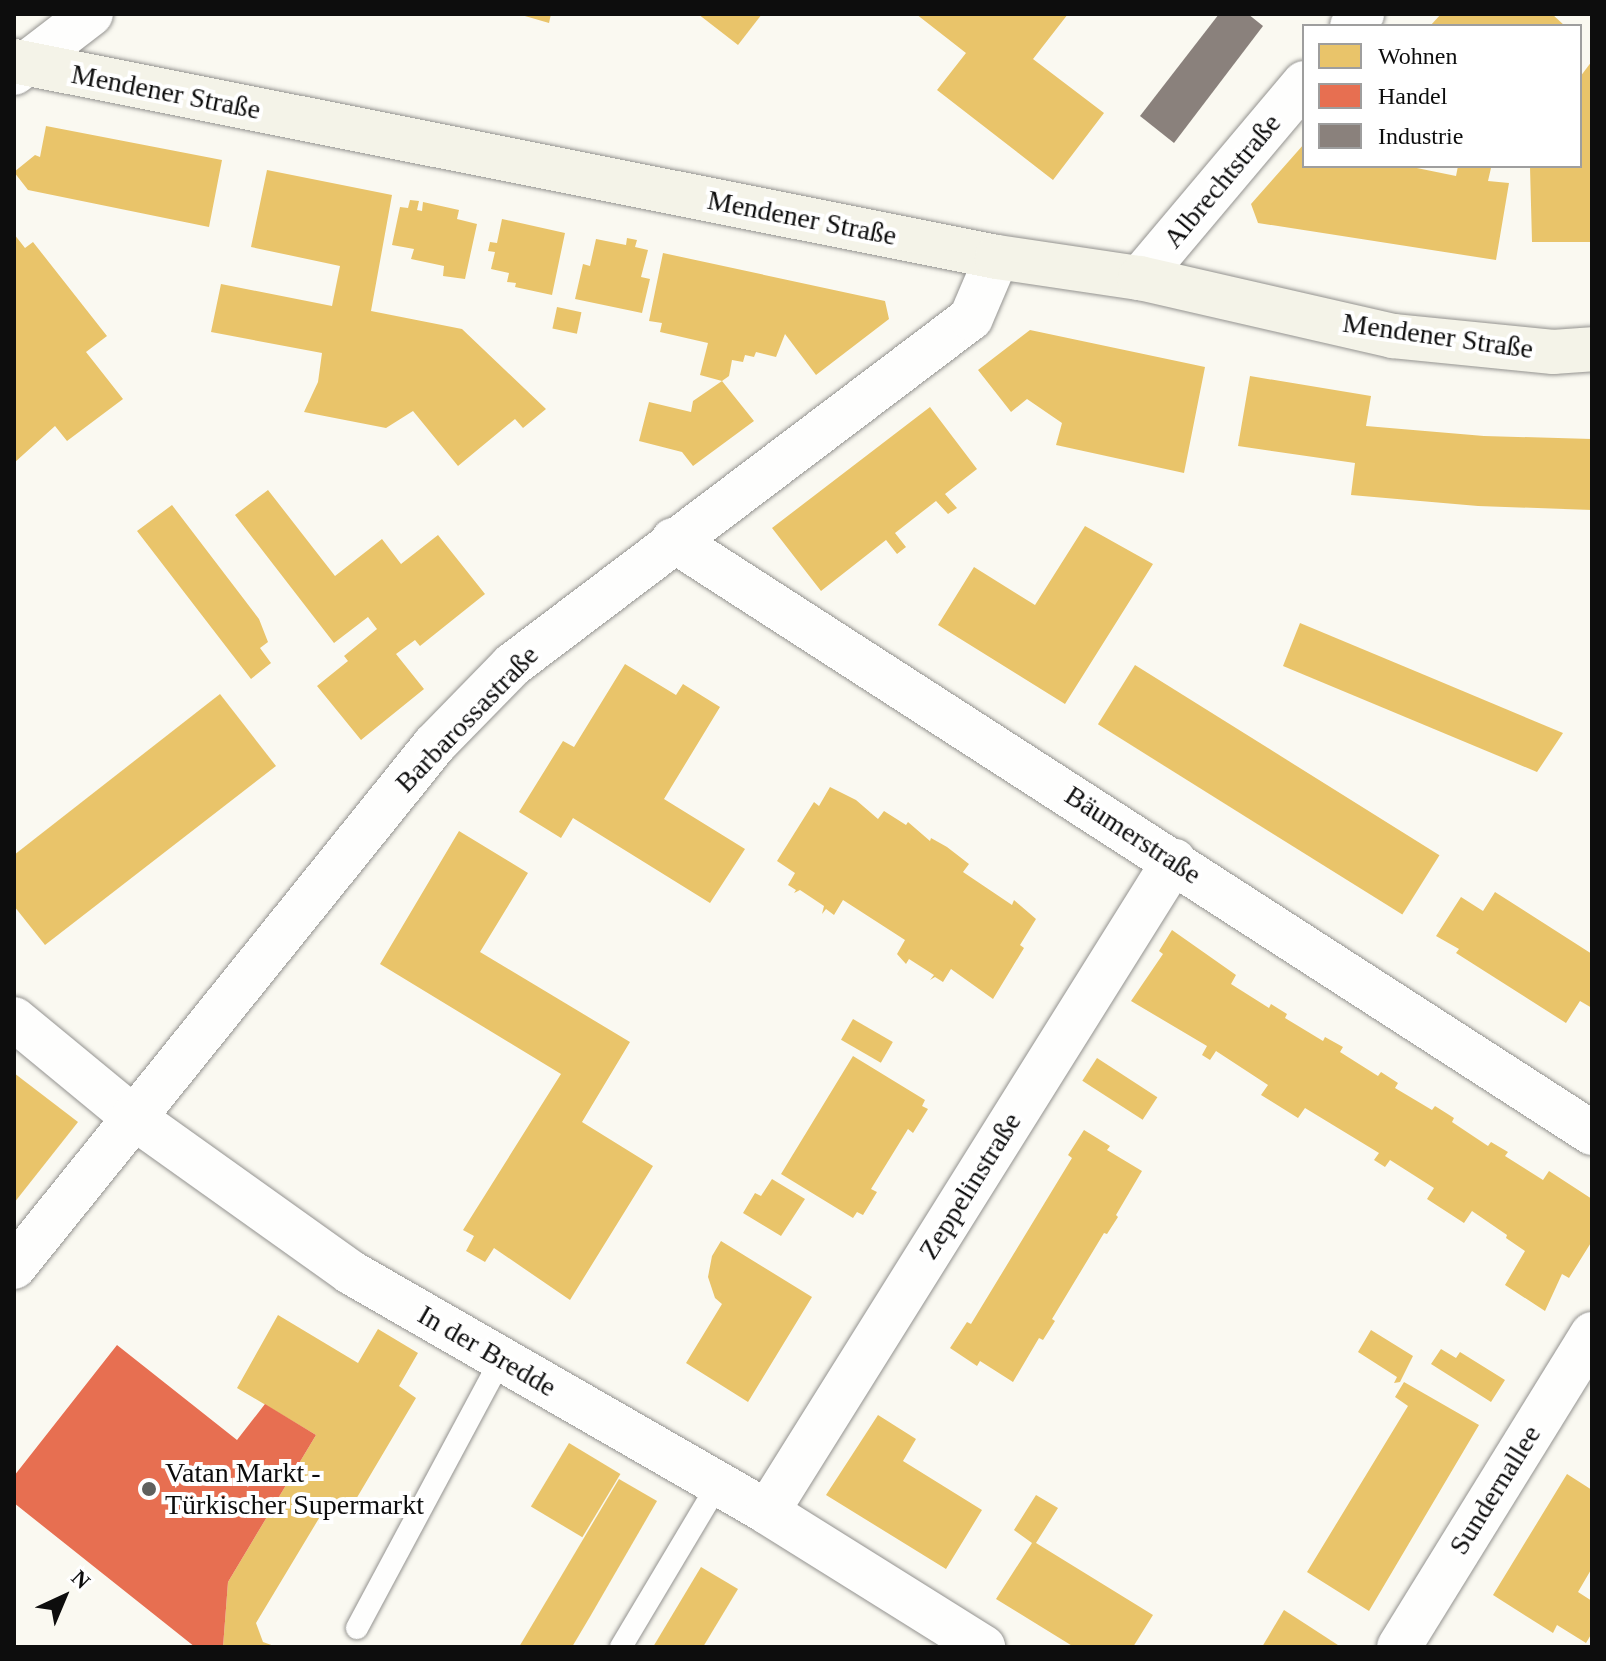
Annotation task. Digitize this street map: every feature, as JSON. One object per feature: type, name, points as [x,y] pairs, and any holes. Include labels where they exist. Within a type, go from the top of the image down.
[{"type":"main road","name":"Mendener Straße","points":[[18,66],[997,257],[1140,278],[1393,336],[1553,352],[1592,349]]},
{"type":"street","points":[[18,66],[91,14]]},
{"type":"street","name":"Albrechtstraße","points":[[1140,278],[1302,85]]},
{"type":"street","name":"Barbarossastraße","points":[[14,1267],[435,744],[512,665],[673,540],[971,318],[997,257]]},
{"type":"street","name":"Bäumerstraße","points":[[673,540],[1592,1133]]},
{"type":"street","name":"Zeppelinstraße","points":[[767,1512],[1174,861]]},
{"type":"street","name":"In der Bredde","points":[[14,1019],[133,1117],[350,1272],[767,1512],[983,1647]]},
{"type":"street","name":"Sundernallee","points":[[1399,1647],[1592,1334]]},
{"type":"lane","points":[[357,1628],[501,1359]]},
{"type":"lane","points":[[621,1647],[718,1484]]},
{"type":"building: Wohnen","points":[[518,14],[551,14],[549,23]]},
{"type":"building: Wohnen","points":[[698,14],[762,14],[738,45]]},
{"type":"building: Wohnen","points":[[916,14],[1068,14],[1033,59],[1104,113],[1053,180],[937,90],[966,53]]},
{"type":"building: Wohnen","points":[[1441,14],[1552,14],[1563,24],[1432,24]]},
{"type":"building: Wohnen","points":[[1592,61],[1592,242],[1532,242],[1530,168],[1582,168],[1582,74]]},
{"type":"building: Wohnen","points":[[46,126],[222,160],[209,227],[28,190],[14,172],[35,155],[40,157]]},
{"type":"building: Wohnen","points":[[1302,146],[1302,168],[1417,168],[1456,176],[1458,168],[1491,168],[1488,181],[1509,183],[1496,260],[1258,223],[1251,204]]},
{"type":"building: Wohnen","points":[[267,170],[392,195],[371,311],[462,329],[546,409],[523,428],[515,419],[458,466],[413,411],[386,428],[304,412],[318,382],[322,353],[211,332],[221,284],[332,306],[340,266],[251,247]]},
{"type":"building: Wohnen","points":[[410,200],[419,201],[417,210],[422,211],[423,202],[459,210],[457,219],[477,224],[465,279],[443,276],[444,266],[411,259],[414,249],[392,245],[400,207],[408,208]]},
{"type":"building: Wohnen","points":[[502,219],[565,233],[552,295],[515,287],[516,283],[507,282],[509,273],[491,269],[495,252],[488,251],[490,242],[497,243]]},
{"type":"building: Wohnen","points":[[14,234],[25,248],[33,242],[107,336],[86,352],[123,399],[67,441],[55,426],[14,463]]},
{"type":"building: Wohnen","points":[[627,238],[637,240],[635,247],[648,250],[641,277],[650,279],[642,313],[575,299],[583,264],[590,266],[596,239],[626,245]]},
{"type":"building: Wohnen","points":[[663,253],[885,301],[889,319],[816,375],[785,334],[776,357],[756,352],[754,357],[745,355],[743,362],[732,360],[729,376],[722,381],[700,375],[708,343],[660,332],[662,323],[649,321]]},
{"type":"building: Wohnen","points":[[557,307],[581,312],[577,334],[552,329]]},
{"type":"building: Wohnen","points":[[1030,330],[1205,367],[1184,473],[1056,445],[1062,423],[1027,399],[1011,412],[978,370]]},
{"type":"building: Wohnen","points":[[1250,376],[1371,396],[1366,426],[1484,436],[1592,439],[1592,510],[1478,506],[1351,495],[1355,463],[1238,446]]},
{"type":"building: Wohnen","points":[[722,381],[754,421],[693,466],[682,452],[639,441],[649,402],[691,412],[693,401]]},
{"type":"building: Wohnen","points":[[930,407],[977,469],[945,494],[957,508],[948,514],[936,501],[895,533],[906,547],[897,554],[886,540],[821,591],[772,528]]},
{"type":"building: Wohnen","points":[[268,490],[335,576],[382,539],[401,564],[438,535],[485,594],[420,646],[415,640],[396,654],[424,689],[361,740],[317,686],[348,661],[344,656],[377,629],[368,617],[334,643],[235,515]]},
{"type":"building: Wohnen","points":[[172,505],[259,619],[268,642],[260,648],[271,663],[251,679],[137,531]]},
{"type":"building: Wohnen","points":[[1085,526],[1153,564],[1065,704],[938,625],[974,567],[1035,605]]},
{"type":"building: Wohnen","points":[[1300,623],[1563,733],[1537,772],[1283,666]]},
{"type":"building: Wohnen","points":[[625,664],[676,695],[683,684],[720,707],[664,799],[745,849],[710,903],[573,818],[561,838],[519,812],[563,741],[574,747]]},
{"type":"building: Wohnen","points":[[1135,665],[1439,855],[1402,915],[1098,724]]},
{"type":"building: Wohnen","points":[[220,694],[276,766],[45,945],[14,906],[14,855]]},
{"type":"building: Wohnen","points":[[830,787],[856,800],[878,819],[884,811],[906,825],[908,822],[930,841],[931,838],[947,847],[969,864],[963,872],[1012,905],[1014,900],[1036,919],[1020,945],[1024,948],[993,999],[951,969],[943,982],[935,977],[930,980],[934,975],[909,959],[906,964],[897,954],[905,940],[843,900],[834,915],[826,909],[822,914],[824,906],[800,890],[794,893],[796,890],[788,885],[795,873],[777,861],[814,802],[819,806]]},
{"type":"building: Wohnen","points":[[459,831],[528,873],[480,952],[630,1042],[582,1122],[653,1166],[570,1300],[494,1248],[485,1262],[466,1251],[474,1236],[463,1230],[561,1074],[380,964]]},
{"type":"building: Wohnen","points":[[1495,892],[1592,954],[1592,1008],[1580,1001],[1566,1023],[1456,953],[1459,949],[1436,936],[1461,897],[1483,911]]},
{"type":"building: Wohnen","points":[[1172,930],[1236,975],[1231,984],[1269,1008],[1271,1004],[1287,1014],[1285,1018],[1323,1041],[1325,1037],[1343,1047],[1340,1052],[1378,1076],[1381,1072],[1398,1083],[1395,1088],[1432,1110],[1435,1106],[1454,1118],[1452,1122],[1488,1146],[1491,1142],[1508,1152],[1505,1156],[1543,1180],[1549,1171],[1592,1199],[1592,1241],[1569,1278],[1562,1274],[1545,1311],[1505,1285],[1525,1251],[1506,1238],[1507,1235],[1472,1211],[1464,1223],[1427,1199],[1434,1188],[1390,1160],[1385,1167],[1374,1160],[1379,1153],[1305,1108],[1298,1118],[1261,1095],[1268,1085],[1216,1051],[1210,1060],[1202,1055],[1207,1046],[1131,1001],[1163,954],[1159,951]]},
{"type":"building: Wohnen","points":[[853,1019],[893,1042],[881,1063],[841,1040]]},
{"type":"building: Wohnen","points":[[853,1056],[925,1100],[922,1106],[928,1109],[913,1133],[908,1129],[871,1189],[877,1192],[863,1215],[857,1212],[853,1218],[781,1174]]},
{"type":"building: Wohnen","points":[[1097,1058],[1157,1097],[1143,1120],[1082,1081]]},
{"type":"building: Wohnen","points":[[14,1073],[78,1122],[14,1203]]},
{"type":"building: Wohnen","points":[[1084,1130],[1110,1146],[1107,1150],[1142,1171],[1116,1215],[1118,1217],[1107,1234],[1104,1233],[1052,1319],[1055,1321],[1043,1340],[1039,1338],[1013,1382],[980,1361],[977,1366],[950,1348],[967,1322],[971,1324],[1072,1158],[1068,1155]]},
{"type":"building: Wohnen","points":[[772,1179],[805,1199],[781,1236],[743,1213],[755,1193],[761,1196]]},
{"type":"building: Wohnen","points":[[721,1241],[812,1297],[748,1402],[686,1363],[722,1304],[715,1298],[708,1277],[712,1256]]},
{"type":"building: Wohnen","points":[[278,1315],[358,1363],[378,1329],[418,1353],[399,1386],[416,1398],[349,1511],[330,1500],[256,1623],[263,1642],[277,1647],[223,1647],[228,1582],[316,1435],[237,1388]]},
{"type":"building: Wohnen","points":[[1371,1330],[1413,1356],[1400,1382],[1394,1383],[1397,1377],[1358,1352]]},
{"type":"building: Wohnen","points":[[1441,1349],[1456,1358],[1460,1352],[1505,1380],[1491,1402],[1431,1364]]},
{"type":"building: Wohnen","points":[[1404,1382],[1479,1425],[1369,1611],[1307,1572],[1408,1406],[1395,1397]]},
{"type":"building: Wohnen","points":[[878,1415],[916,1439],[903,1461],[982,1510],[946,1569],[826,1495]]},
{"type":"building: Wohnen","points":[[569,1443],[620,1474],[582,1537],[531,1506]]},
{"type":"building: Wohnen","points":[[1567,1474],[1592,1490],[1592,1568],[1578,1592],[1592,1601],[1592,1633],[1586,1643],[1557,1625],[1553,1633],[1493,1595]]},
{"type":"building: Wohnen","points":[[619,1479],[657,1501],[572,1647],[519,1647]]},
{"type":"building: Wohnen","points":[[1036,1495],[1058,1508],[1036,1543],[1153,1615],[1133,1647],[1074,1647],[996,1599],[1032,1543],[1014,1530]]},
{"type":"building: Wohnen","points":[[701,1567],[738,1589],[703,1647],[653,1647]]},
{"type":"building: Wohnen","points":[[1284,1610],[1341,1647],[1262,1647]]},
{"type":"building: Handel","name":"Vatan Markt - Türkischer Supermarkt","points":[[117,1345],[237,1440],[265,1404],[316,1435],[228,1582],[223,1647],[195,1647],[14,1503],[14,1476]]},
{"type":"building: Industrie","points":[[1219,14],[1248,14],[1263,26],[1174,143],[1140,116]]},
{"type":"place","name":"Vatan Markt - Türkischer Supermarkt","points":[[149,1489]]}]
